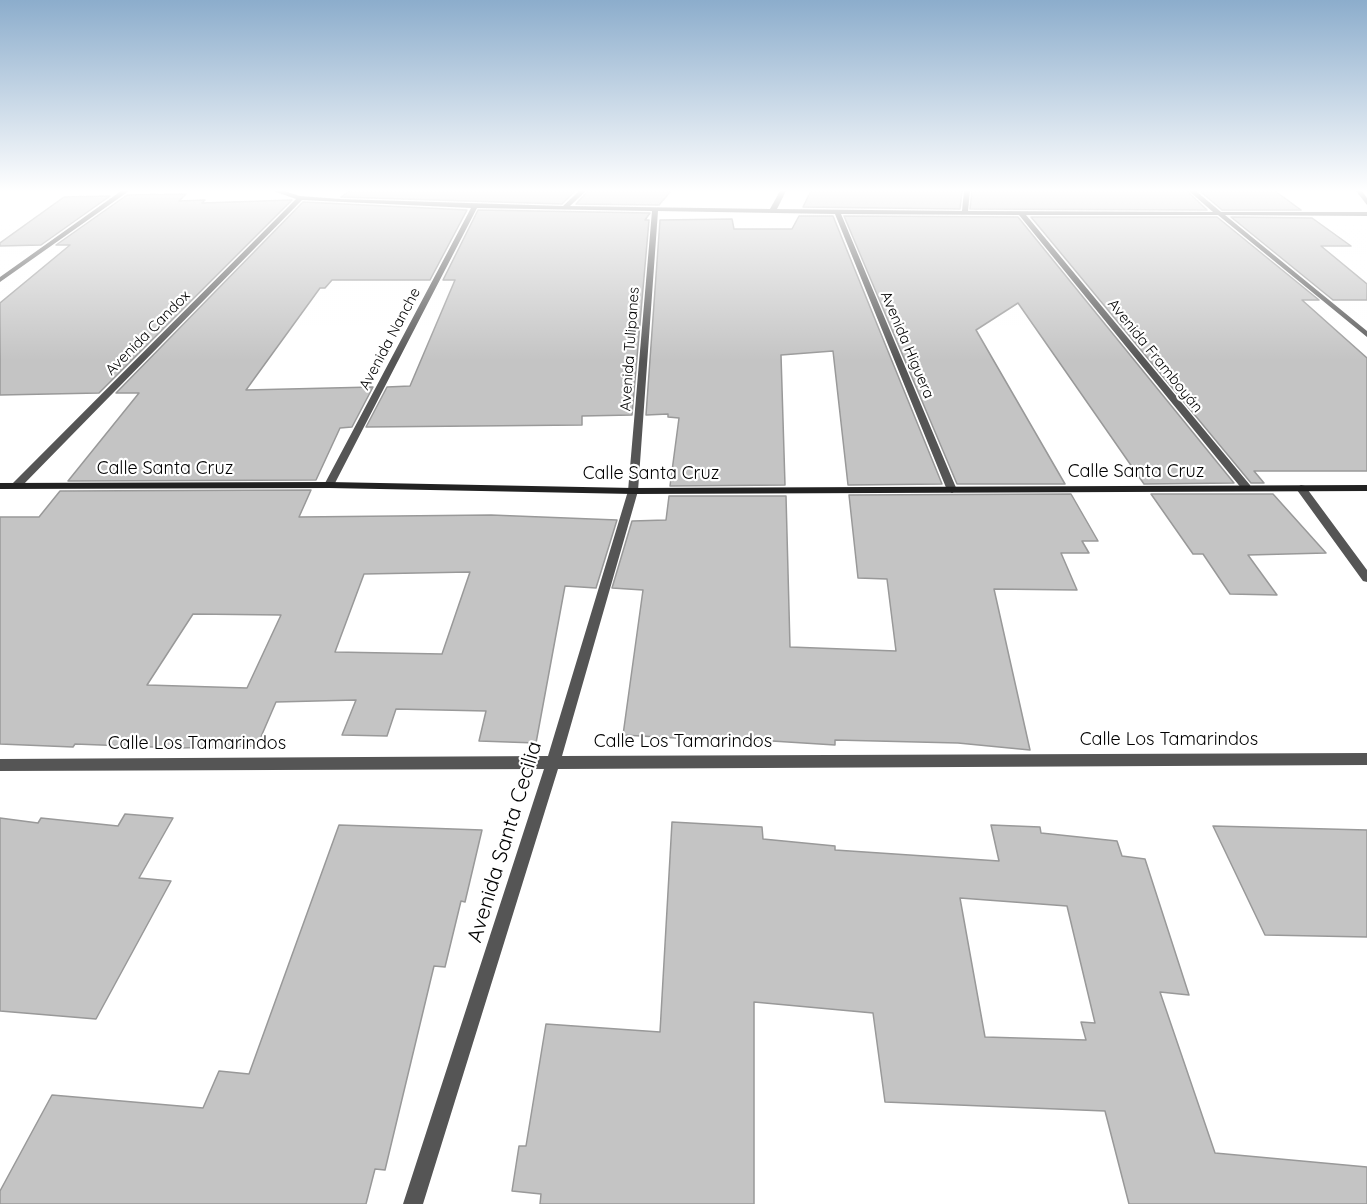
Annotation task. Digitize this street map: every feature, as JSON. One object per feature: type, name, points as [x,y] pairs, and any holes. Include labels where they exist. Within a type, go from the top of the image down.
[{"type":"street","points":[[0,280],[46,247]]},
{"type":"street","name":"Avenida Candox","points":[[16,486],[251,247]]},
{"type":"street","name":"Avenida Nanche","points":[[329,485],[453,247]]},
{"type":"street","name":"Avenida Tulipanes","points":[[633,491],[652,247]]},
{"type":"street","name":"Avenida Higuera","points":[[852,247],[952,490]]},
{"type":"street","name":"Avenida Framboyán","points":[[1049,247],[1246,487]]},
{"type":"street","points":[[1260,247],[1367,335]]},
{"type":"street","name":"Calle Santa Cruz","points":[[0,486],[329,485],[633,491],[1367,488]]},
{"type":"street","points":[[1301,488],[1367,578]]},
{"type":"street","name":"Avenida Santa Cecilia","points":[[413,1204],[553,762],[633,491]]},
{"type":"street","name":"Calle Los Tamarindos","points":[[0,765],[1367,759]]},
{"type":"building","points":[[67,247],[245,247],[99,393],[0,395],[0,303]]},
{"type":"building","points":[[259,247],[447,247],[430,280],[332,280],[325,288],[320,288],[246,390],[373,387],[352,427],[340,428],[316,480],[68,481],[139,393],[116,393]]},
{"type":"building","points":[[459,247],[647,247],[632,415],[582,416],[582,425],[366,427],[387,387],[410,386],[455,280],[443,280]]},
{"type":"building","points":[[658,247],[846,247],[942,484],[848,485],[833,351],[781,355],[785,485],[670,486],[679,418],[668,417],[668,414],[646,415]]},
{"type":"building","points":[[857,247],[1043,247],[1234,483],[1144,484],[1018,303],[976,330],[1065,484],[957,484]]},
{"type":"building","points":[[1056,247],[1254,247],[1319,300],[1302,300],[1367,358],[1367,471],[1254,471],[1264,483],[1251,483]]},
{"type":"building","points":[[1268,247],[1322,247],[1367,284],[1367,300],[1333,300]]},
{"type":"building","points":[[311,490],[299,517],[491,515],[617,520],[596,588],[565,586],[536,743],[479,741],[486,711],[396,709],[387,736],[342,735],[356,700],[276,702],[257,746],[179,748],[0,744],[0,517],[39,517],[60,491]],"holes":[[[470,572],[442,654],[335,652],[364,574]],[[193,614],[281,615],[247,688],[147,685]]]},
{"type":"building","points":[[1071,494],[1098,541],[1082,541],[1089,553],[1061,553],[1077,590],[994,589],[1030,750],[958,743],[835,740],[835,745],[693,736],[693,739],[623,735],[643,590],[612,588],[632,521],[666,520],[669,496],[786,496],[790,647],[896,651],[887,579],[858,578],[849,495]]},
{"type":"building","points":[[1151,494],[1273,494],[1326,553],[1248,555],[1277,595],[1230,594],[1203,554],[1193,554]]},
{"type":"building","points":[[125,814],[173,818],[139,878],[171,881],[96,1019],[0,1011],[0,818],[38,823],[41,818],[118,826]]},
{"type":"building","points":[[672,822],[762,827],[763,839],[835,846],[835,850],[999,861],[991,825],[1040,827],[1041,833],[1117,841],[1122,856],[1145,859],[1189,995],[1160,992],[1215,1153],[1367,1167],[1367,1204],[1129,1204],[1105,1111],[885,1102],[873,1013],[754,1002],[754,1204],[540,1204],[541,1194],[512,1191],[519,1146],[526,1146],[546,1024],[660,1032]],"holes":[[[960,898],[1067,906],[1095,1023],[1081,1022],[1086,1040],[985,1037]]]},
{"type":"building","points":[[339,825],[482,830],[465,902],[461,901],[445,967],[434,966],[385,1170],[375,1169],[366,1204],[0,1204],[0,1191],[52,1095],[203,1108],[219,1071],[249,1074]]},
{"type":"building","points":[[1213,826],[1367,830],[1367,937],[1265,935]]}]
